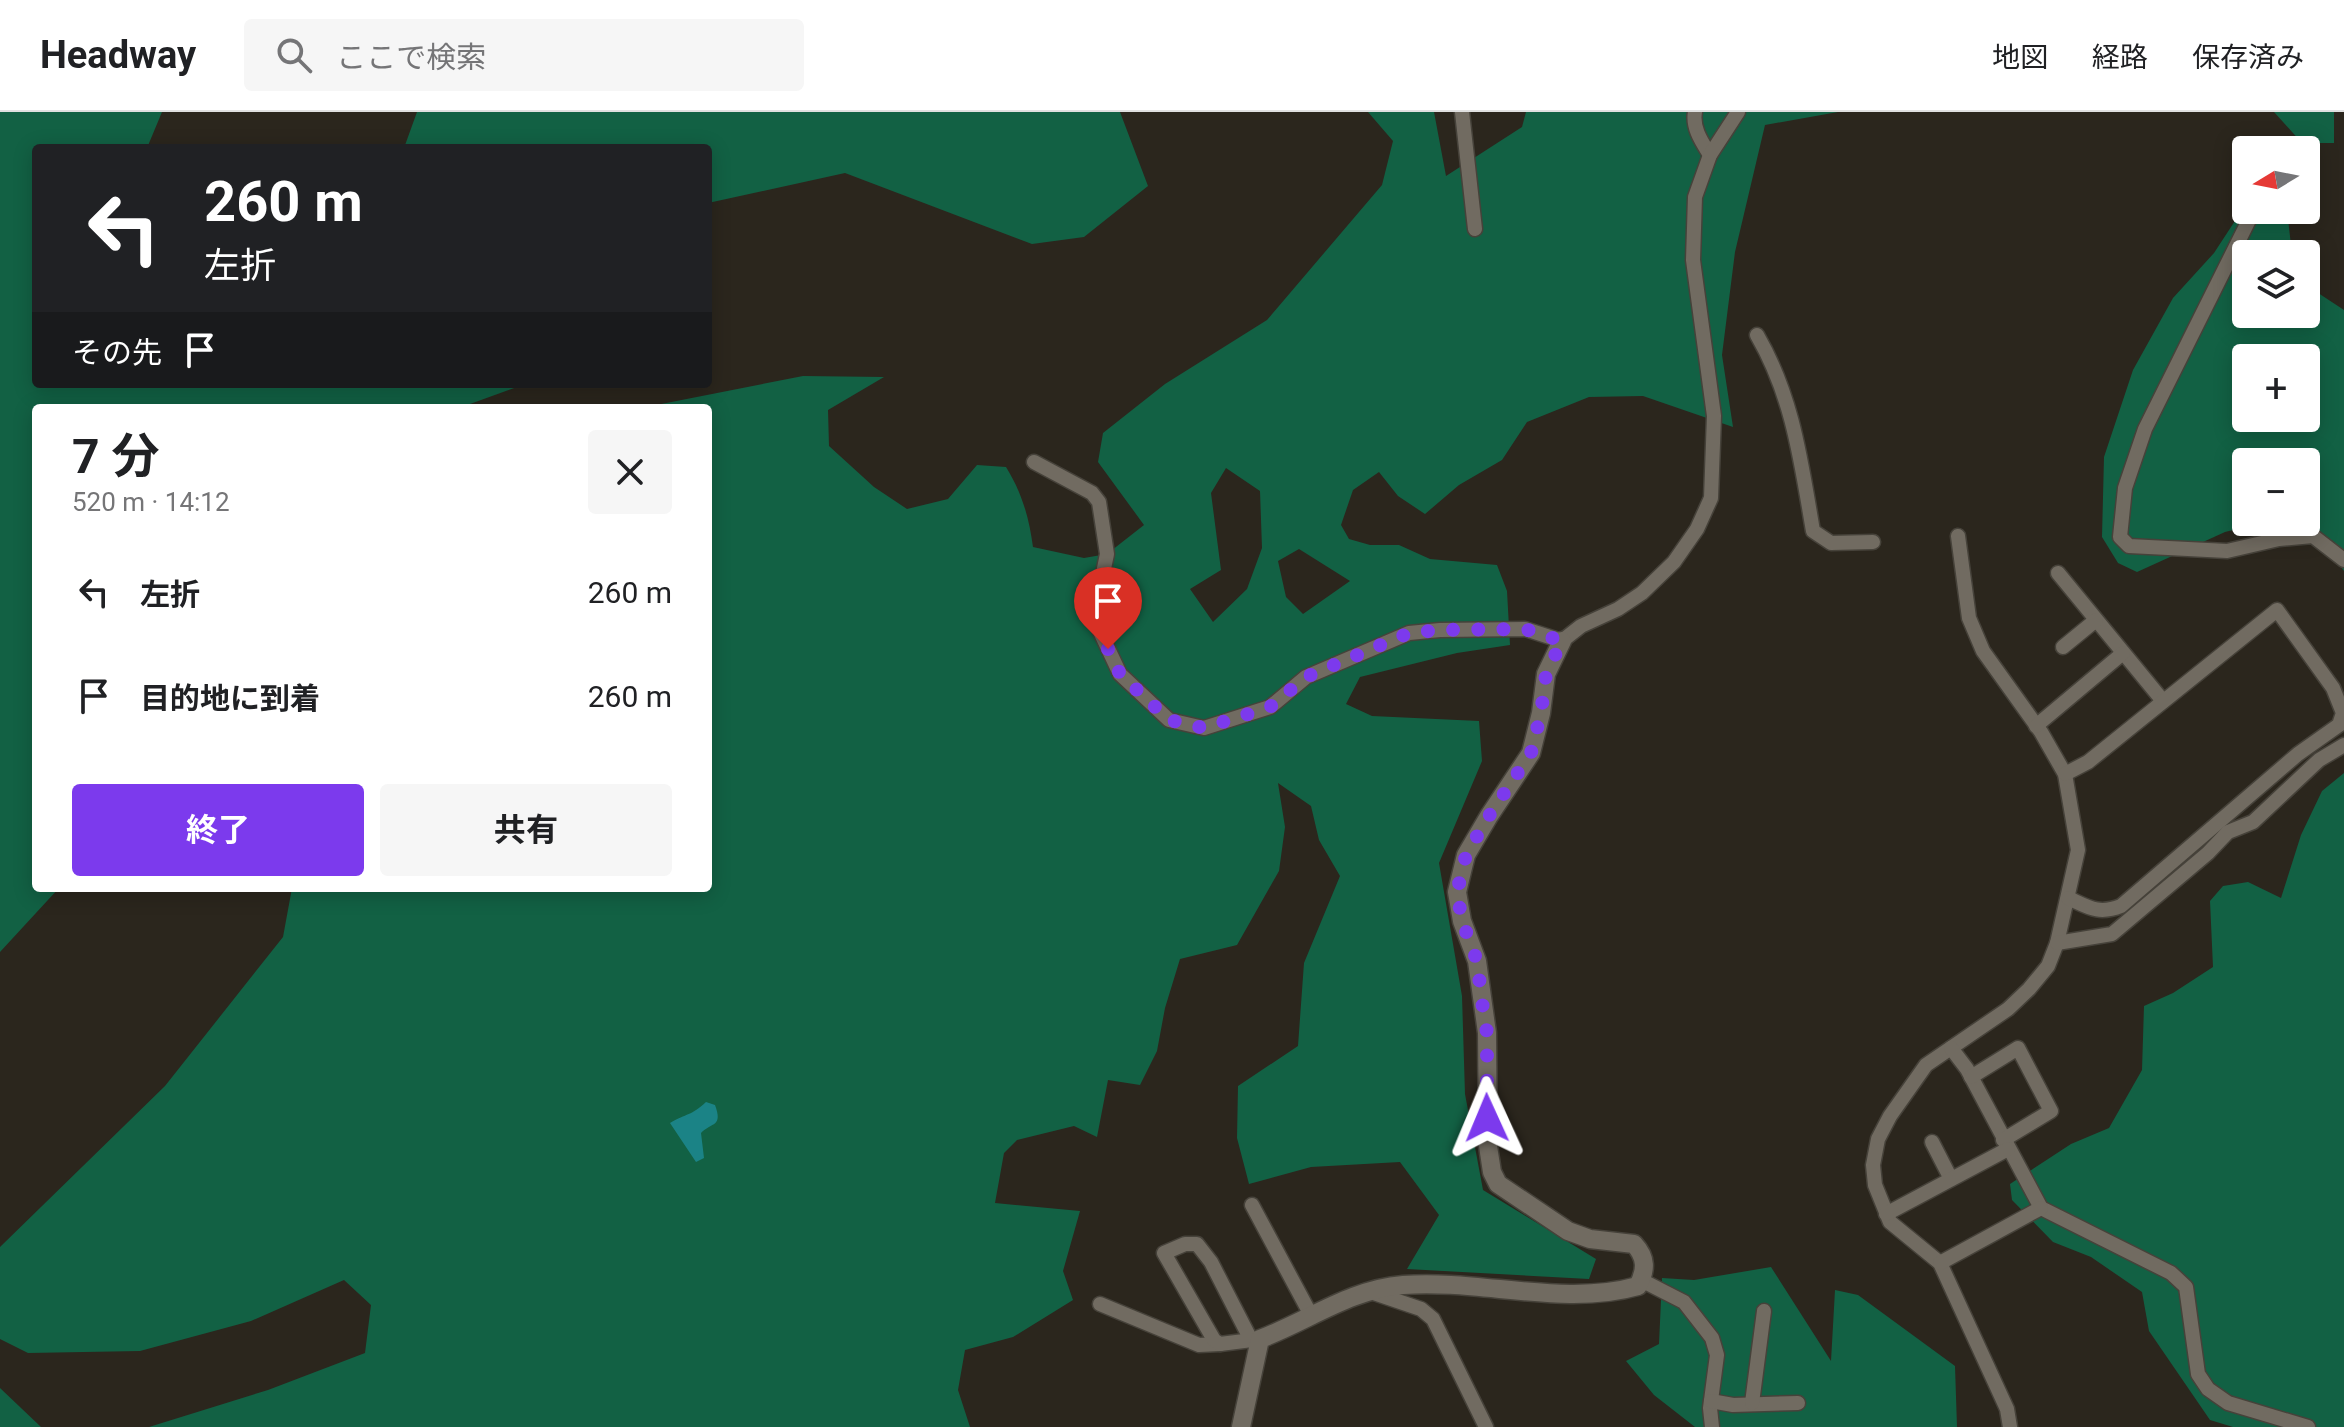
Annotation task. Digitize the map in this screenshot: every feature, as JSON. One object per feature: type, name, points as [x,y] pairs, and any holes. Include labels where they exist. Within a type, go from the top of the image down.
[{"type":"street","points":[[1462,112],[1475,229]]},
{"type":"street","points":[[1695,112],[1697,132],[1710,155]]},
{"type":"street","points":[[1100,1304],[1199,1345],[1256,1340],[1367,1291],[1418,1285],[1618,1292],[1638,1286],[1645,1272],[1643,1254],[1634,1244],[1590,1239],[1568,1231],[1498,1184],[1492,1172],[1488,1146],[1487,1033],[1477,961],[1462,921],[1457,892],[1466,855],[1531,753],[1546,674],[1562,641],[1581,626],[1618,609],[1642,593],[1674,562],[1697,529],[1711,498],[1714,416],[1693,260],[1695,197],[1710,155],[1738,112]]},
{"type":"street","points":[[2247,224],[2145,429],[2125,488],[2120,537],[2129,546],[2227,551],[2279,539],[2313,536],[2344,560]]},
{"type":"street","points":[[1757,335],[1775,367],[1797,435],[1813,531],[1831,543],[1873,542]]},
{"type":"street","points":[[1034,462],[1092,493],[1099,502],[1107,554],[1095,612],[1097,625],[1120,674],[1169,720],[1204,728],[1270,707],[1306,677],[1409,633],[1525,629],[1562,641]]},
{"type":"street","points":[[1958,536],[1969,618],[1983,651],[2036,726],[2065,774],[2078,850],[2057,943],[2048,966],[2008,1009],[1926,1065],[1897,1104],[1878,1139],[1873,1165],[1875,1185],[1890,1222],[1940,1263],[2007,1409],[2010,1427]]},
{"type":"street","points":[[2058,573],[2163,701]]},
{"type":"street","points":[[2065,774],[2088,762],[2277,610],[2333,688],[2343,713],[2339,725],[2298,754],[2121,906],[2107,911],[2093,909],[2068,898]]},
{"type":"street","points":[[2063,647],[2096,620]]},
{"type":"street","points":[[2036,726],[2123,653]]},
{"type":"street","points":[[2057,943],[2112,934],[2208,853],[2228,832],[2253,822],[2319,760],[2344,745]]},
{"type":"street","points":[[1951,1048],[1971,1077],[2041,1208],[2171,1273],[2186,1287],[2198,1374],[2208,1389],[2228,1403],[2308,1427]]},
{"type":"street","points":[[1886,1214],[1951,1179],[2051,1111],[2018,1048],[1971,1077]]},
{"type":"street","points":[[1932,1142],[1951,1179]]},
{"type":"street","points":[[1252,1205],[1312,1317]]},
{"type":"street","points":[[1940,1263],[2041,1208]]},
{"type":"street","points":[[1220,1344],[1214,1340],[1164,1253],[1185,1244],[1197,1244],[1211,1262],[1256,1340],[1241,1427]]},
{"type":"street","points":[[1641,1280],[1684,1302],[1712,1338],[1717,1355],[1711,1401],[1712,1427]]},
{"type":"street","points":[[1367,1291],[1421,1309],[1433,1319],[1486,1427]]},
{"type":"street","points":[[1752,1403],[1764,1311]]},
{"type":"street","points":[[1711,1401],[1733,1405],[1798,1403]]},
{"type":"green space","points":[[0,112],[162,112],[149,144],[32,144],[32,388],[514,388],[470,404],[32,404],[32,892],[55,892],[0,952]]},
{"type":"green space","points":[[417,112],[1120,112],[1148,186],[1084,237],[1032,244],[845,173],[712,202],[712,144],[405,144]]},
{"type":"green space","points":[[1368,112],[1434,112],[1446,176],[1522,127],[1526,112],[1838,112],[1765,125],[1735,252],[1722,355],[1733,427],[1643,396],[1589,397],[1527,422],[1502,460],[1459,485],[1425,514],[1398,496],[1379,472],[1353,490],[1341,525],[1349,539],[1370,545],[1399,545],[1430,559],[1497,565],[1507,591],[1510,645],[1457,653],[1360,677],[1346,704],[1372,716],[1479,721],[1482,761],[1439,863],[1462,996],[1465,1094],[1483,1190],[1596,1259],[1589,1279],[1407,1269],[1439,1215],[1400,1162],[1311,1167],[1249,1184],[1237,1138],[1238,1086],[1298,1046],[1304,963],[1340,876],[1319,840],[1311,806],[1278,783],[1285,827],[1279,871],[1237,945],[1180,959],[1165,1008],[1157,1051],[1140,1085],[1108,1080],[1097,1137],[1074,1126],[1017,1140],[1004,1153],[995,1203],[1080,1211],[1063,1271],[1073,1300],[1013,1337],[965,1350],[958,1390],[970,1427],[149,1427],[268,1390],[365,1353],[371,1305],[344,1280],[251,1321],[140,1351],[28,1353],[0,1339],[0,1247],[165,1086],[283,937],[291,892],[712,892],[712,404],[661,404],[803,376],[884,377],[828,410],[829,446],[874,487],[907,509],[948,499],[977,465],[1006,467],[1024,506],[1033,547],[1084,558],[1107,554],[1144,525],[1098,462],[1103,433],[1165,384],[1267,320],[1382,185],[1393,141]],"holes":[[[1226,468],[1260,491],[1262,548],[1247,589],[1213,622],[1190,589],[1221,570],[1211,493]],[[1299,549],[1350,581],[1303,614],[1286,597],[1278,561]]]},
{"type":"green space","points":[[2274,112],[2334,112],[2334,143],[2320,143],[2320,136],[2296,136]]},
{"type":"green space","points":[[2233,224],[2289,224],[2290,240],[2232,240],[2232,328],[2320,328],[2320,294],[2344,310],[2344,571],[2318,536],[2320,448],[2232,448],[2232,530],[2137,572],[2118,563],[2102,537],[2104,457],[2133,370],[2173,298],[2214,253]]},
{"type":"green space","points":[[2344,773],[2344,1427],[2233,1427],[2210,1420],[2149,1331],[2142,1292],[2091,1257],[2053,1242],[2012,1200],[2010,1184],[2071,1144],[2109,1128],[2142,1070],[2144,1006],[2173,993],[2213,967],[2210,901],[2223,886],[2248,882],[2281,898],[2301,835],[2322,791]]},
{"type":"green space","points":[[1771,1267],[1831,1361],[1835,1290],[1858,1295],[1955,1366],[1957,1427],[1695,1427],[1654,1395],[1626,1361],[1659,1344],[1662,1278],[1694,1280]]},
{"type":"green space","points":[[0,1388],[41,1427],[0,1427]]},
{"type":"water","points":[[706,1102],[715,1105],[718,1117],[701,1133],[704,1158],[696,1162],[670,1123]]},
{"type":"route","points":[[1108,649],[1120,674],[1169,720],[1204,728],[1270,707],[1306,677],[1409,633],[1525,629],[1562,641],[1546,674],[1531,753],[1466,855],[1457,892],[1462,921],[1477,961],[1487,1033],[1487,1118]]}]
